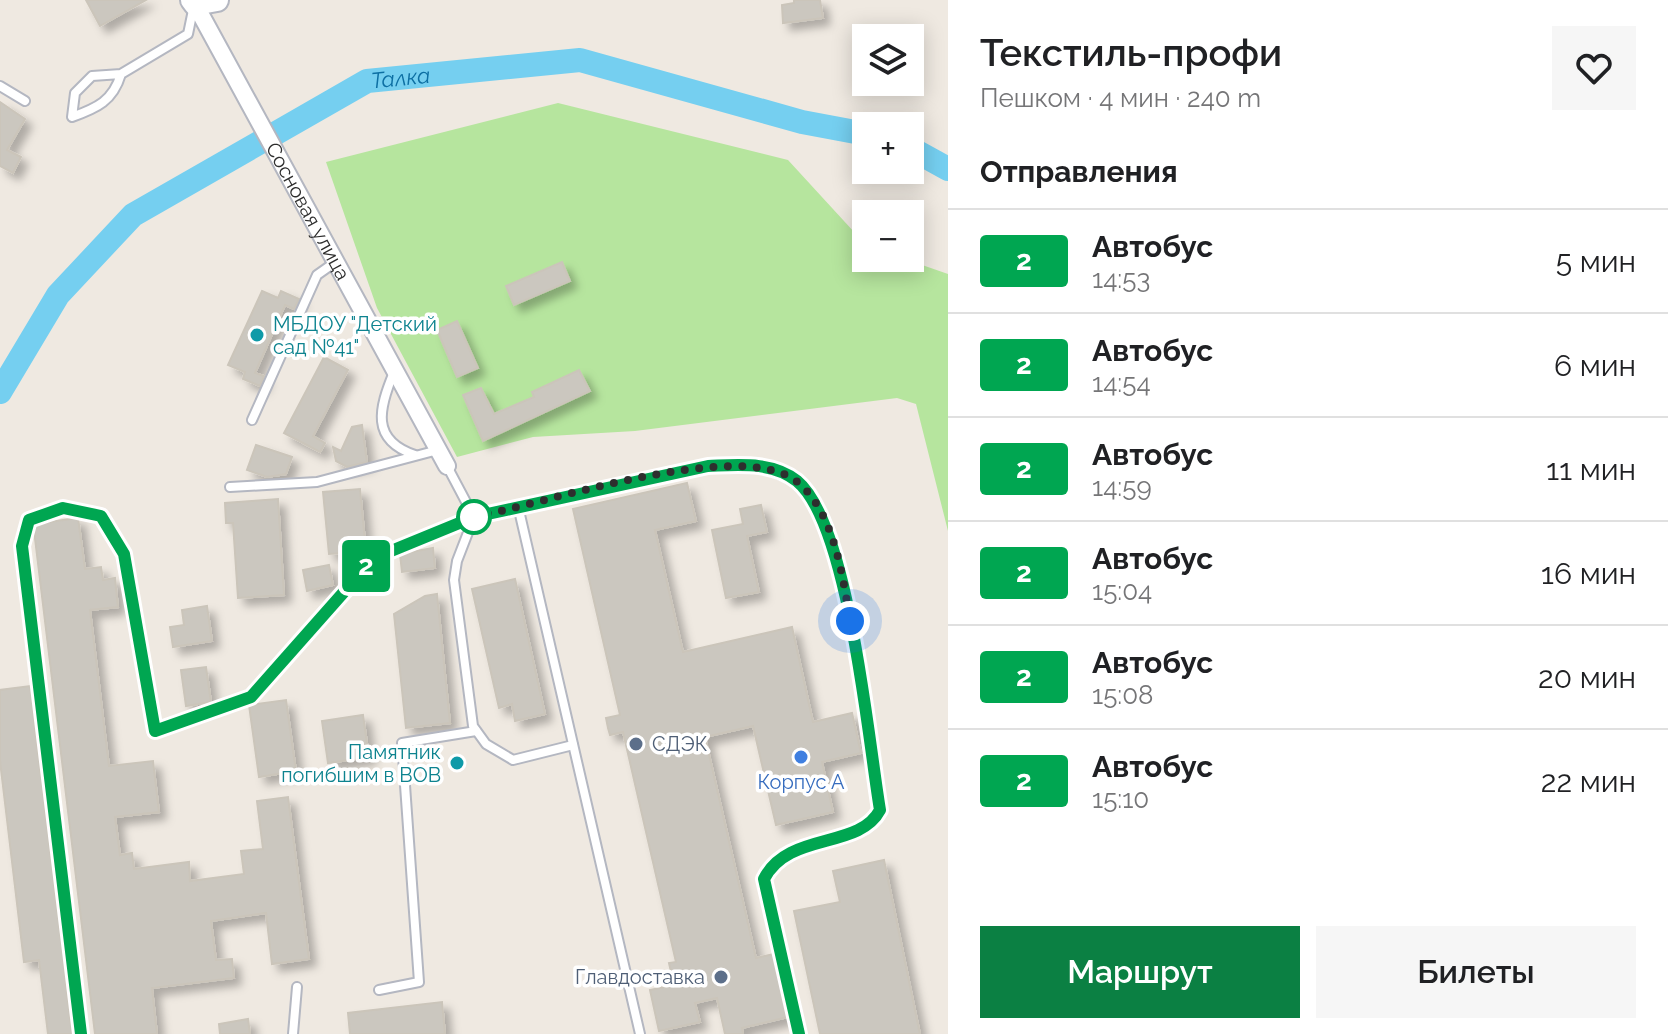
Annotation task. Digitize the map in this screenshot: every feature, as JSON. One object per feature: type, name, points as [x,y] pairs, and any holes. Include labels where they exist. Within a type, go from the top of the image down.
[{"type":"street","points":[[193,2],[217,0]]},
{"type":"street","name":"Сосновая улица","points":[[193,2],[247,106],[447,466]]},
{"type":"lane","points":[[121,74],[116,89],[100,107],[72,117],[75,93],[92,76],[121,74],[188,34],[193,2]]},
{"type":"lane","points":[[0,86],[25,101]]},
{"type":"lane","points":[[252,420],[317,275],[334,263]]},
{"type":"lane","points":[[395,371],[382,400],[381,418],[388,439],[400,450],[415,455]]},
{"type":"lane","points":[[230,487],[317,482],[438,450]]},
{"type":"lane","points":[[81,1034],[22,546],[29,520],[63,508],[101,516],[124,554],[155,731],[251,697],[374,558],[474,517],[518,506],[708,466],[757,465],[796,481],[822,517],[845,590],[880,810],[867,825],[784,854],[772,865],[764,879],[799,1034]]},
{"type":"lane","points":[[447,466],[474,517],[457,561],[454,580],[476,731],[493,750],[513,760],[573,745]]},
{"type":"lane","points":[[518,506],[640,1034]]},
{"type":"lane","points":[[379,990],[419,982],[402,743],[476,731]]},
{"type":"lane","points":[[293,1034],[297,987]]},
{"type":"green space","points":[[558,103],[788,160],[852,230],[852,272],[924,272],[924,266],[948,274],[948,531],[916,404],[897,398],[635,431],[533,437],[457,457],[377,308],[326,162]]},
{"type":"building","points":[[86,0],[146,0],[100,26]]},
{"type":"building","points":[[794,0],[820,0],[823,18],[783,23],[782,5],[794,3]]},
{"type":"building","points":[[0,102],[25,119],[7,150],[21,157],[13,173],[0,166]]},
{"type":"building","points":[[562,262],[570,281],[514,305],[506,286]]},
{"type":"building","name":"МБДОУ \"Детский сад №41\"","points":[[262,291],[278,298],[281,291],[299,299],[294,309],[285,305],[255,373],[264,376],[260,386],[243,379],[245,372],[228,365]]},
{"type":"building","points":[[457,321],[478,368],[457,377],[437,330]]},
{"type":"building","points":[[324,357],[348,370],[313,436],[325,443],[320,452],[284,433]]},
{"type":"building","points":[[579,370],[590,391],[483,441],[463,395],[481,388],[494,414],[534,397],[532,392]]},
{"type":"building","points":[[362,425],[367,462],[347,467],[336,461],[333,447],[341,451],[352,427]]},
{"type":"building","points":[[256,445],[292,457],[286,474],[267,477],[247,470]]},
{"type":"building","name":"Корпус А","points":[[687,483],[696,521],[655,530],[683,652],[792,627],[813,722],[852,713],[861,753],[822,762],[833,812],[776,825],[753,726],[705,737],[756,958],[774,954],[788,1017],[742,1028],[743,1034],[725,1034],[717,998],[695,1003],[700,1022],[659,1031],[650,990],[674,985],[669,963],[676,962],[623,732],[610,735],[608,728],[606,718],[620,715],[573,509]]},
{"type":"building","points":[[360,489],[366,551],[329,554],[323,492]]},
{"type":"building","points":[[278,499],[284,595],[238,598],[233,523],[226,523],[225,503]]},
{"type":"building","points":[[761,505],[767,532],[747,536],[759,592],[726,598],[712,530],[743,524],[740,509]]},
{"type":"building","points":[[78,518],[85,569],[101,567],[103,580],[115,578],[118,607],[90,610],[109,766],[153,761],[159,812],[115,817],[120,855],[132,853],[134,869],[189,862],[190,881],[244,874],[241,851],[263,849],[257,801],[288,797],[309,959],[272,964],[266,913],[211,921],[216,960],[232,959],[234,978],[152,988],[157,1034],[95,1034],[34,530],[35,525],[42,523]]},
{"type":"building","points":[[433,548],[435,568],[402,572],[400,554]]},
{"type":"building","points":[[329,565],[333,585],[307,591],[303,570]]},
{"type":"building","points":[[515,579],[545,714],[515,721],[512,704],[499,708],[472,589]]},
{"type":"building","points":[[437,594],[450,723],[406,728],[394,614],[425,596]]},
{"type":"building","points":[[207,606],[212,641],[173,647],[170,627],[184,625],[182,610]]},
{"type":"building","points":[[206,667],[211,702],[186,706],[181,670]]},
{"type":"building","points":[[30,686],[72,1034],[48,1034],[39,960],[24,962],[0,761],[0,690]]},
{"type":"building","points":[[286,700],[296,771],[259,777],[249,705]]},
{"type":"building","points":[[363,715],[369,757],[328,763],[322,721]]},
{"type":"building","points":[[884,860],[920,1034],[820,1034],[794,911],[840,902],[833,871]]},
{"type":"building","points":[[442,1002],[445,1034],[350,1034],[348,1013]]},
{"type":"building","points":[[248,1019],[250,1034],[220,1034],[219,1024]]},
{"type":"waterway","name":"Талка","points":[[0,392],[58,295],[133,215],[367,81],[580,60],[802,122],[852,131]]},
{"type":"waterway","name":"Талка","points":[[924,156],[948,169]]},
{"type":"bus line","name":"2","points":[[81,1034],[22,546],[29,520],[63,508],[101,516],[124,554],[155,731],[251,697],[374,558],[474,517],[708,466],[733,465],[757,465],[778,471],[796,481],[810,496],[822,517],[845,590],[880,810],[867,825],[784,854],[772,865],[764,879],[799,1034]]},
{"type":"place","name":"МБДОУ \"Детский сад №41\"","points":[[257,335]]},
{"type":"place","name":"СДЭК","points":[[636,744]]},
{"type":"place","name":"Корпус А","points":[[801,757]]},
{"type":"place","name":"Памятник погибшим в ВОВ","points":[[457,763]]},
{"type":"place","name":"Главдоставка","points":[[721,977]]},
{"type":"route","points":[[474,517],[708,466],[757,465],[778,471],[796,481],[810,496],[832,541],[850,621]]}]
